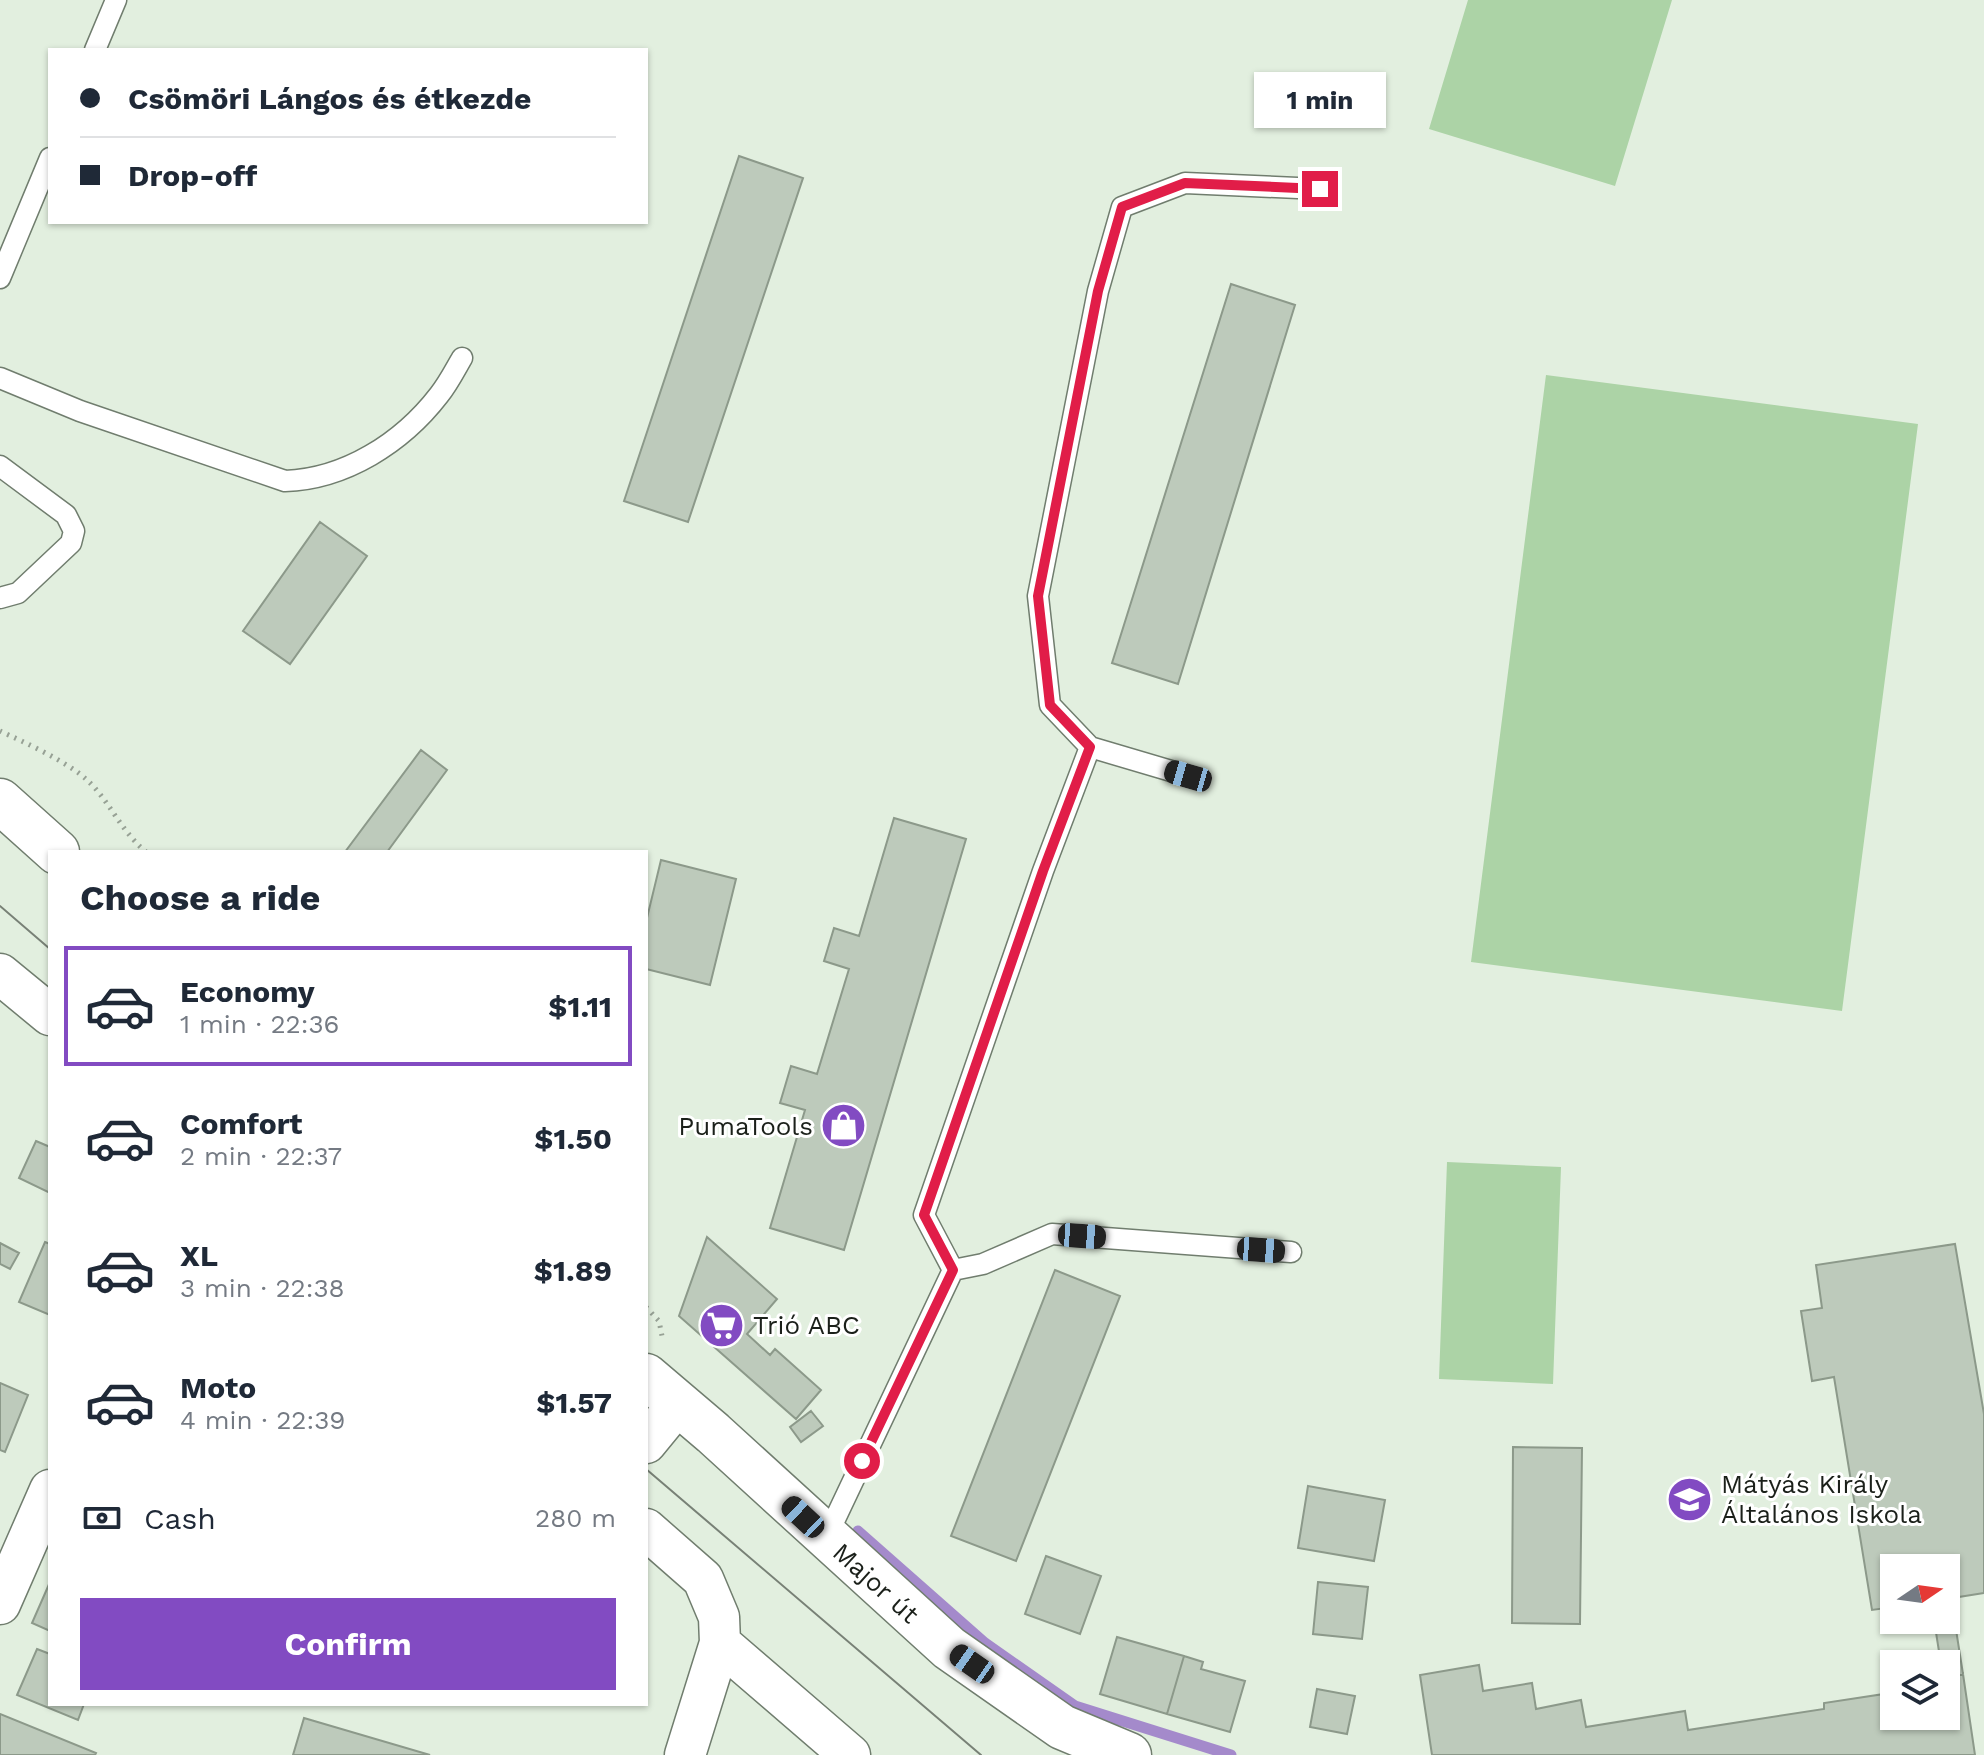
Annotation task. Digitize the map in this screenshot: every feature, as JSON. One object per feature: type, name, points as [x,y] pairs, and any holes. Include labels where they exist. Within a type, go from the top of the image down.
[{"type":"street","points":[[0,801],[55,850]]},
{"type":"street","points":[[0,974],[48,1013]]},
{"type":"street","points":[[648,1436],[662,1390]]},
{"type":"street","name":"Major út","points":[[662,1390],[949,1648],[1062,1727],[1129,1755]]},
{"type":"street","points":[[0,1604],[48,1495]]},
{"type":"street","points":[[648,1531],[703,1579],[719,1617],[720,1643],[685,1755]]},
{"type":"street","points":[[720,1643],[850,1755]]},
{"type":"lane","points":[[96,48],[116,0]]},
{"type":"lane","points":[[0,278],[48,163]]},
{"type":"lane","points":[[1188,776],[1090,747],[1050,705],[1038,596],[1098,291],[1122,207],[1185,183],[1320,189]]},
{"type":"lane","points":[[0,378],[80,411],[285,481],[312,480],[380,451],[440,395],[462,358]]},
{"type":"lane","points":[[0,466],[66,515],[74,531],[71,543],[18,593],[0,598]]},
{"type":"lane","points":[[953,1270],[924,1215],[1043,871],[1090,747]]},
{"type":"lane","points":[[953,1270],[983,1264],[1052,1234],[1291,1252]]},
{"type":"lane","points":[[826,1538],[953,1270]]},
{"type":"path","points":[[0,731],[30,744],[87,780],[129,837],[144,850]]},
{"type":"green space","points":[[1468,0],[1672,0],[1615,186],[1429,129]]},
{"type":"green space","points":[[1546,375],[1918,424],[1842,1011],[1471,962]]},
{"type":"green space","points":[[1447,1162],[1561,1167],[1553,1384],[1439,1379]]},
{"type":"building","points":[[739,156],[803,178],[688,522],[624,501]]},
{"type":"building","points":[[1231,284],[1295,305],[1178,684],[1112,663]]},
{"type":"building","points":[[320,522],[367,556],[290,664],[243,631]]},
{"type":"building","points":[[421,750],[447,770],[388,850],[346,850]]},
{"type":"building","points":[[894,818],[966,839],[844,1250],[770,1228],[805,1110],[780,1103],[791,1066],[817,1074],[849,969],[824,961],[834,928],[859,936]]},
{"type":"building","points":[[661,860],[736,879],[710,985],[648,970],[648,914]]},
{"type":"building","points":[[36,1141],[48,1146],[48,1192],[19,1178]]},
{"type":"building","name":"Trió ABC","points":[[707,1237],[777,1299],[747,1334],[770,1355],[775,1349],[821,1390],[796,1419],[679,1316]]},
{"type":"building","points":[[45,1242],[48,1243],[48,1314],[19,1302]]},
{"type":"building","points":[[0,1243],[19,1253],[10,1269],[0,1264]]},
{"type":"building","points":[[1955,1244],[1984,1414],[1984,1593],[1960,1597],[1960,1554],[1880,1554],[1880,1609],[1872,1610],[1834,1377],[1812,1381],[1801,1311],[1822,1308],[1816,1265]]},
{"type":"building","points":[[1055,1270],[1120,1296],[1016,1561],[951,1536]]},
{"type":"building","points":[[0,1383],[28,1395],[5,1452],[0,1450]]},
{"type":"building","points":[[811,1411],[823,1426],[801,1442],[790,1427]]},
{"type":"building","points":[[1513,1447],[1582,1448],[1580,1624],[1512,1623]]},
{"type":"building","points":[[1308,1486],[1385,1500],[1374,1561],[1298,1548]]},
{"type":"building","points":[[1046,1556],[1101,1576],[1080,1634],[1025,1614]]},
{"type":"building","points":[[1318,1582],[1368,1587],[1362,1639],[1313,1634]]},
{"type":"building","points":[[48,1587],[48,1630],[32,1623]]},
{"type":"building","points":[[1936,1634],[1957,1634],[1959,1650],[1939,1650]]},
{"type":"building","points":[[1117,1637],[1184,1656],[1167,1714],[1100,1694]]},
{"type":"building","points":[[37,1649],[48,1653],[48,1706],[83,1706],[78,1720],[17,1695]]},
{"type":"building","points":[[1184,1656],[1203,1662],[1201,1669],[1245,1681],[1230,1732],[1167,1714]]},
{"type":"building","points":[[1479,1665],[1483,1691],[1532,1683],[1536,1709],[1581,1700],[1586,1727],[1685,1711],[1688,1730],[1824,1709],[1824,1703],[1880,1695],[1880,1730],[1960,1730],[1960,1675],[1963,1674],[1975,1755],[1432,1755],[1420,1675]]},
{"type":"building","points":[[1317,1689],[1355,1696],[1347,1734],[1310,1727]]},
{"type":"building","points":[[0,1714],[96,1753],[0,1755]]},
{"type":"building","points":[[304,1718],[430,1755],[293,1755]]},
{"type":"waterway","points":[[858,1531],[985,1643],[1075,1706],[1231,1755]]},
{"type":"tram line","points":[[0,906],[48,947]]},
{"type":"tram line","points":[[648,1471],[981,1755]]},
{"type":"place","name":"PumaTools","points":[[844,1126]]},
{"type":"place","name":"Trió ABC","points":[[722,1325]]},
{"type":"place","name":"Mátyás Király Általános Iskola","points":[[1690,1499]]},
{"type":"route","points":[[862,1461],[953,1270],[924,1215],[1043,871],[1090,747],[1050,705],[1038,596],[1098,291],[1122,207],[1185,183],[1320,189]]}]
